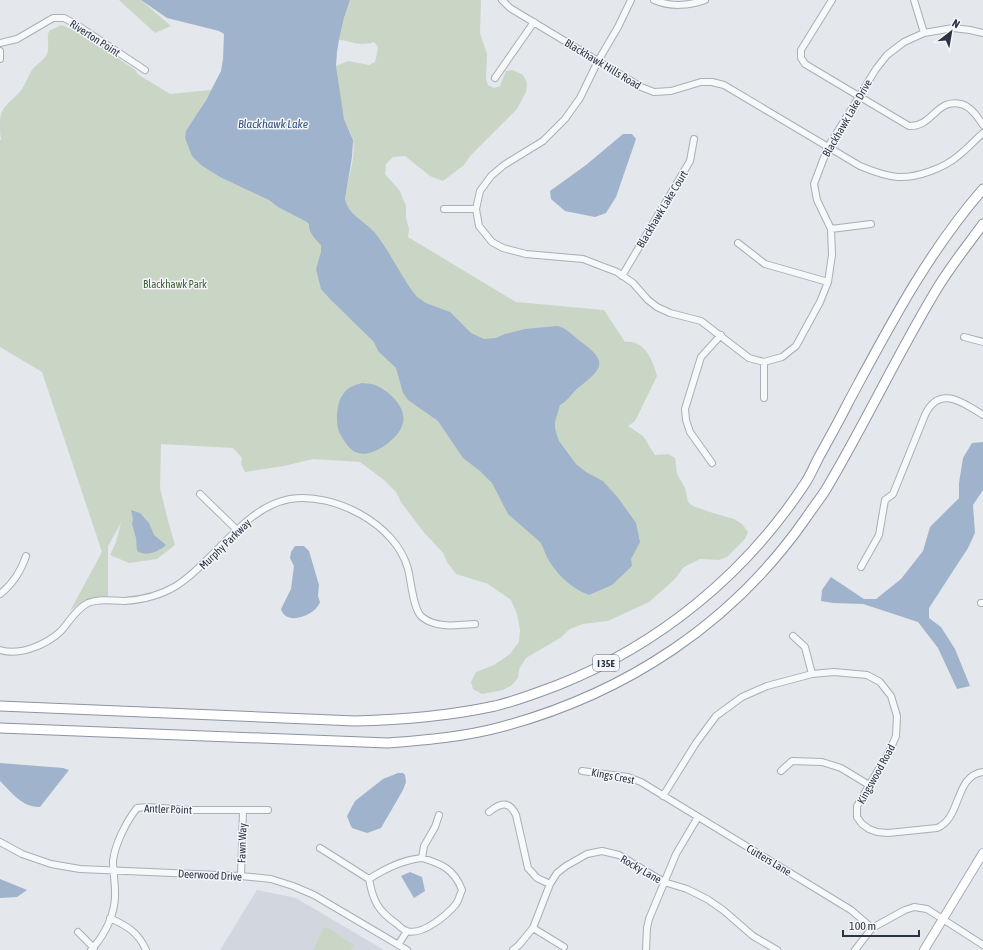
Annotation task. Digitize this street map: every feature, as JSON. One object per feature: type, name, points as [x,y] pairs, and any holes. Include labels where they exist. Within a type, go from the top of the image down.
[{"type":"highway","name":"I 35E","points":[[0,706],[355,721],[400,720],[447,715],[496,706],[539,693],[574,679],[620,656],[666,628],[701,601],[728,577],[775,524],[806,481],[899,308],[938,248],[983,189]]},
{"type":"highway","name":"I 35E","points":[[0,728],[388,743],[444,738],[499,728],[543,715],[572,704],[628,678],[668,654],[712,620],[756,580],[790,541],[824,492],[936,290],[983,224]]},
{"type":"main road","points":[[924,950],[983,853]]},
{"type":"street","name":"Blackhawk Hills Road","points":[[502,0],[510,8],[641,87],[654,92],[672,91],[701,82],[712,82],[724,85],[860,166],[877,173],[899,177],[922,174],[942,167],[957,157],[983,133]]},
{"type":"street","points":[[631,0],[580,98],[566,119],[543,140],[504,165],[490,176],[480,191],[476,209],[479,226],[492,242],[503,248],[526,254],[583,259],[617,272],[633,283],[648,300],[657,307],[670,313],[701,321],[749,358],[764,362],[764,398]]},
{"type":"street","points":[[654,0],[664,4],[681,5],[705,0]]},
{"type":"street","points":[[832,0],[801,50],[801,58],[805,64],[909,126],[922,124],[943,106],[953,102],[967,105],[983,125]]},
{"type":"street","points":[[914,0],[924,33]]},
{"type":"street","name":"Riverton Point","points":[[0,43],[17,39],[53,18],[64,18],[145,70]]},
{"type":"street","points":[[495,78],[534,22]]},
{"type":"street","name":"Blackhawk Lake Drive","points":[[764,362],[782,357],[796,346],[820,302],[828,282],[832,255],[831,229],[817,200],[814,184],[828,147],[858,96],[887,55],[904,42],[924,33],[953,28],[983,33]]},
{"type":"street","points":[[0,51],[0,59]]},
{"type":"street","name":"Blackhawk Lake Court","points":[[622,276],[690,161],[694,139]]},
{"type":"street","points":[[444,209],[476,209]]},
{"type":"street","points":[[831,229],[871,224]]},
{"type":"street","points":[[738,243],[765,264],[828,282]]},
{"type":"street","points":[[712,463],[690,432],[686,420],[685,409],[701,356],[721,335]]},
{"type":"street","points":[[964,337],[983,342]]},
{"type":"street","points":[[861,567],[879,535],[885,500],[893,494],[925,414],[933,404],[940,400],[954,398],[983,415]]},
{"type":"street","points":[[200,494],[237,530]]},
{"type":"street","name":"Murphy Parkway","points":[[0,650],[26,650],[39,646],[52,638],[76,612],[89,603],[101,600],[125,601],[142,599],[175,587],[195,572],[237,530],[264,509],[289,500],[316,498],[342,505],[374,522],[393,541],[402,554],[408,568],[414,598],[419,614],[422,617],[431,623],[442,625],[475,624]]},
{"type":"street","points":[[0,594],[17,576],[26,556]]},
{"type":"street","points":[[794,636],[805,647],[812,674]]},
{"type":"street","name":"Kingswood Road","points":[[663,796],[696,742],[716,716],[742,697],[767,686],[812,674],[834,672],[866,675],[880,682],[891,696],[897,716],[896,736],[890,750],[857,806],[857,817],[869,830],[888,833],[937,828],[944,825],[950,818],[965,782],[971,776],[981,774]]},
{"type":"street","points":[[781,771],[792,761],[822,762],[841,768],[869,785]]},
{"type":"street","name":"Kings Crest","points":[[582,770],[628,777],[640,782],[663,796]]},
{"type":"street","name":"Cutters Lane","points":[[663,796],[851,910],[872,928]]},
{"type":"street","points":[[489,812],[496,806],[502,804],[508,805],[514,809],[528,868],[536,878],[550,884]]},
{"type":"street","name":"Antler Point","points":[[114,871],[113,862],[115,850],[129,818],[137,808],[147,807],[190,810],[243,811],[268,810]]},
{"type":"street","name":"Fawn Way","points":[[241,876],[243,811]]},
{"type":"street","points":[[422,858],[424,846],[435,827],[439,815]]},
{"type":"street","points":[[646,950],[649,919],[676,854],[698,817]]},
{"type":"street","name":"Deerwood Drive","points":[[0,842],[22,854],[51,864],[80,869],[241,876],[271,879],[314,895],[407,950]]},
{"type":"street","points":[[320,848],[369,879],[371,890],[377,905],[388,918],[407,931],[417,931],[429,927],[451,910],[457,902],[462,890],[458,880],[448,869],[436,862],[422,858],[396,863],[369,879]]},
{"type":"street","name":"Rocky Lane","points":[[513,950],[532,928],[550,884],[557,873],[587,854],[602,851],[619,855],[664,882],[687,889],[707,899],[723,910],[753,936],[777,950]]},
{"type":"street","points":[[78,932],[92,949],[104,933],[110,918],[115,894],[114,871]]},
{"type":"street","points":[[855,950],[872,928],[905,910],[914,907],[927,909],[983,945]]},
{"type":"street","points":[[110,918],[132,929],[143,942],[146,950]]},
{"type":"street","points":[[532,928],[564,947]]},
{"type":"street","points":[[398,945],[407,931]]},
{"type":"shaded area","points":[[257,890],[296,898],[384,950],[220,950]]},
{"type":"green space","points":[[119,0],[141,0],[171,26],[155,33]]},
{"type":"green space","name":"Blackhawk Park","points":[[350,0],[481,0],[480,33],[487,54],[486,79],[488,85],[494,88],[500,86],[506,71],[513,70],[523,75],[527,83],[526,92],[517,109],[471,155],[464,165],[443,181],[430,176],[405,156],[393,157],[386,164],[385,174],[400,191],[406,206],[406,218],[409,229],[408,237],[516,302],[604,310],[625,342],[637,344],[647,352],[657,376],[635,421],[628,426],[643,436],[655,455],[668,454],[675,458],[677,474],[685,488],[688,502],[693,506],[734,519],[742,524],[748,532],[745,539],[727,557],[719,560],[700,559],[684,567],[674,580],[649,602],[608,621],[583,624],[570,629],[560,638],[526,658],[519,669],[518,678],[512,685],[503,690],[482,694],[473,689],[471,682],[476,672],[494,665],[510,654],[519,642],[520,630],[517,614],[511,600],[488,584],[456,574],[447,562],[443,553],[422,530],[401,502],[396,492],[384,480],[360,462],[313,459],[284,466],[245,472],[241,464],[242,458],[233,448],[161,444],[160,488],[175,545],[157,559],[129,563],[110,555],[116,542],[121,523],[108,546],[108,596],[96,597],[88,600],[79,604],[70,611],[102,552],[42,372],[0,347],[1,117],[4,108],[22,89],[32,70],[46,56],[48,51],[49,31],[61,25],[81,34],[135,70],[139,75],[170,94],[211,90],[199,111],[345,199],[354,148],[350,132],[342,112],[336,66],[348,61],[369,65],[375,62],[378,47],[374,42],[360,44],[339,40]]},
{"type":"green space","points":[[327,927],[354,945],[351,950],[313,950],[323,929]]},
{"type":"water","name":"Blackhawk Lake","points":[[141,0],[350,0],[339,40],[336,66],[344,119],[353,140],[352,157],[345,199],[347,205],[353,214],[375,233],[417,297],[426,303],[450,312],[471,333],[484,339],[496,338],[525,329],[557,326],[564,328],[595,354],[599,360],[597,370],[565,402],[560,405],[555,422],[555,429],[559,441],[576,464],[586,472],[603,481],[619,499],[636,523],[640,542],[631,559],[632,566],[612,585],[589,595],[576,589],[566,581],[552,565],[540,542],[508,514],[492,483],[480,471],[463,458],[438,421],[408,400],[403,393],[396,368],[378,351],[374,342],[321,289],[316,269],[321,252],[321,245],[311,233],[309,224],[278,207],[269,200],[220,177],[201,165],[192,156],[185,138],[186,131],[206,100],[221,71],[224,34],[219,31],[167,18]]},
{"type":"water","points":[[623,134],[632,134],[636,139],[616,197],[606,213],[595,217],[565,211],[551,199],[550,191],[586,165]]},
{"type":"water","points":[[362,383],[375,385],[393,397],[401,408],[404,420],[400,431],[390,442],[377,450],[364,454],[352,450],[340,434],[337,425],[337,413],[341,397],[354,385]]},
{"type":"water","points":[[983,442],[983,490],[973,505],[975,533],[968,548],[929,608],[929,618],[941,627],[955,649],[970,686],[957,689],[938,648],[918,622],[863,604],[821,601],[822,590],[831,577],[864,599],[876,599],[901,579],[923,551],[930,527],[959,498],[959,483],[963,458],[972,443]]},
{"type":"water","points":[[131,510],[140,513],[149,523],[154,535],[166,545],[159,550],[148,554],[137,551]]},
{"type":"water","points":[[295,546],[304,546],[309,551],[319,585],[318,596],[320,602],[313,611],[307,615],[294,618],[284,614],[281,609],[291,589],[294,566],[290,558],[291,552]]},
{"type":"water","points":[[0,763],[63,768],[69,770],[40,807],[34,807],[23,802],[0,781]]},
{"type":"water","points":[[398,773],[403,773],[405,775],[406,782],[381,828],[367,833],[352,828],[347,816],[355,801],[383,779]]},
{"type":"water","points":[[410,872],[422,877],[425,891],[414,898],[401,876]]},
{"type":"water","points":[[0,879],[27,890],[17,897],[0,898]]}]
